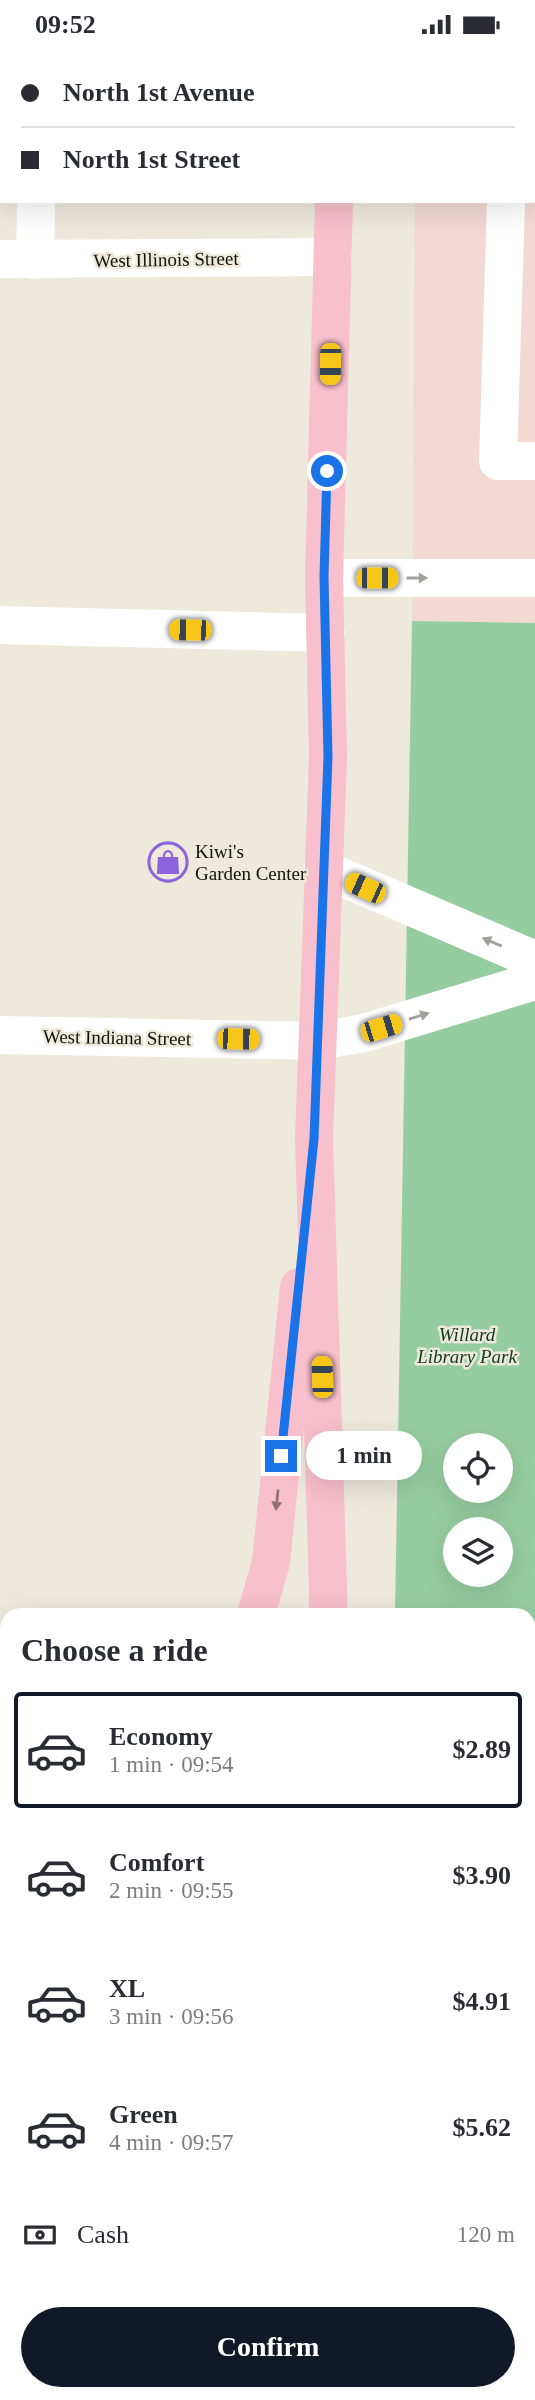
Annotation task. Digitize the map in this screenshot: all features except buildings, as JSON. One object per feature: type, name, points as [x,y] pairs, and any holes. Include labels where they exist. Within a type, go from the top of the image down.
[{"type":"main road","points":[[258,1608],[271,1562],[314,1139],[328,757],[324,577],[334,203]]},
{"type":"main road","points":[[314,1139],[328,1608]]},
{"type":"street","points":[[18,260],[35,203]]},
{"type":"street","points":[[506,203],[498,461],[535,461]]},
{"type":"street","name":"West Illinois Street","points":[[18,260],[333,257]]},
{"type":"street","points":[[324,577],[535,578]]},
{"type":"street","points":[[0,625],[326,633]]},
{"type":"street","points":[[323,869],[535,960]]},
{"type":"street","name":"West Indiana Street","points":[[0,1035],[318,1041],[364,1033],[535,981]]},
{"type":"shaded area","points":[[415,203],[535,203],[535,623],[412,621]]},
{"type":"green space","name":"Willard Library Park","points":[[412,621],[535,623],[535,1608],[395,1608]]},
{"type":"place","name":"Kiwi's Garden Center","points":[[168,862]]},
{"type":"route","points":[[281,1456],[314,1139],[328,757],[324,577],[327,471]]}]
